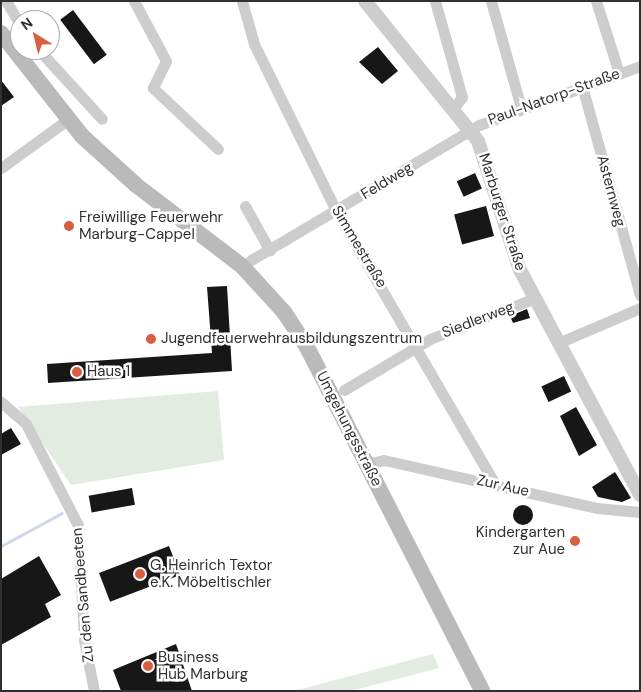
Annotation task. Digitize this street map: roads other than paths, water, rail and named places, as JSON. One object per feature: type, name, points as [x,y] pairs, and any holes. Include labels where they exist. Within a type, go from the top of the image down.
[{"type":"main road","name":"Umgehungsstraße","points":[[1,33],[67,120],[100,153],[242,266],[268,293],[307,347],[482,691]]},
{"type":"street","points":[[134,1],[166,61],[153,88],[218,149]]},
{"type":"street","name":"Simmestraße","points":[[242,1],[254,44],[336,211],[418,345],[495,484]]},
{"type":"street","name":"Marburger Straße","points":[[365,1],[470,131],[486,158],[511,245],[535,298],[640,495]]},
{"type":"street","points":[[436,1],[462,97],[453,109]]},
{"type":"street","points":[[491,1],[521,108]]},
{"type":"street","points":[[596,1],[619,73]]},
{"type":"street","points":[[48,60],[102,119]]},
{"type":"street","name":"Paul-Natorp-Straße","points":[[470,131],[521,108],[640,66]]},
{"type":"street","name":"Asternweg","points":[[582,86],[640,295]]},
{"type":"street","points":[[1,168],[67,120]]},
{"type":"street","name":"Feldweg","points":[[251,260],[270,251],[470,131]]},
{"type":"street","points":[[245,206],[270,251]]},
{"type":"street","name":"Siedlerweg","points":[[344,390],[418,345],[535,298]]},
{"type":"street","points":[[558,343],[640,308]]},
{"type":"street","name":"Zu den Sandbeeten","points":[[1,402],[26,424],[78,525],[84,640],[94,691]]},
{"type":"street","name":"Zur Aue","points":[[367,464],[384,460],[598,508],[640,512]]},
{"type":"waterway","points":[[1,546],[62,513]]},
{"type":"place","name":"Freiwillige Feuerwehr Marburg-Cappel","points":[[69,226]]},
{"type":"place","name":"Jugendfeuerwehrausbildungszentrum","points":[[151,339]]},
{"type":"place","name":"Haus 1","points":[[77,372]]},
{"type":"place","name":"Kindergarten zur Aue","points":[[575,541]]},
{"type":"place","name":"G. Heinrich Textor e.K. Möbeltischler","points":[[140,574]]},
{"type":"place","name":"Business Hub Marburg","points":[[148,666]]}]
